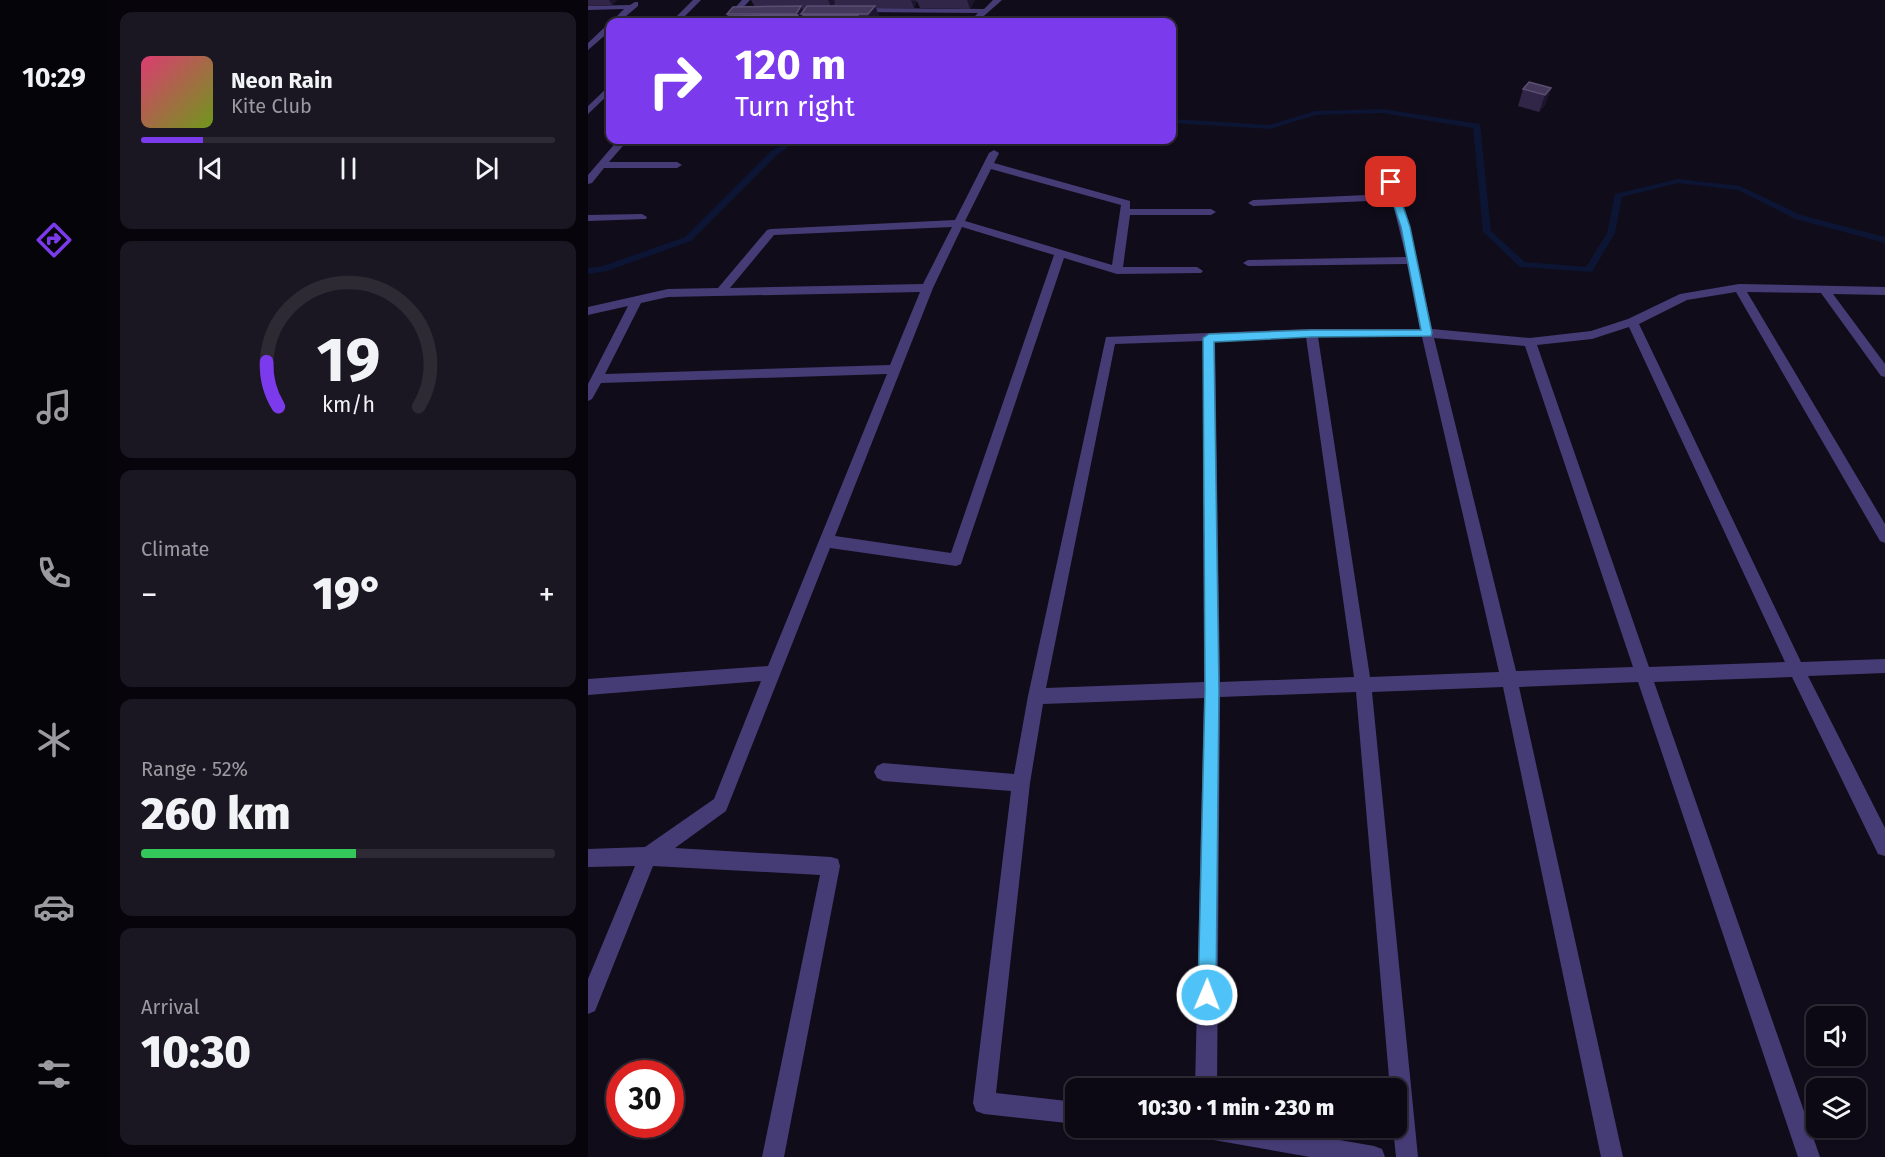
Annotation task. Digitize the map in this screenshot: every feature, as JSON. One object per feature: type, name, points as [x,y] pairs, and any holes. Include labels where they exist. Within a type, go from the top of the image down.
[{"type":"street","points":[[620,18],[639,0]]},
{"type":"street","points":[[679,18],[697,0]]},
{"type":"street","points":[[730,18],[746,0]]},
{"type":"street","points":[[978,18],[998,0]]},
{"type":"street","points":[[588,9],[632,7]]},
{"type":"street","points":[[737,10],[749,10]]},
{"type":"street","points":[[851,10],[986,11]]},
{"type":"street","points":[[899,18],[908,10]]},
{"type":"street","points":[[588,48],[593,39],[606,30]]},
{"type":"street","points":[[588,111],[606,92]]},
{"type":"street","points":[[588,181],[619,144]]},
{"type":"street","points":[[588,1004],[648,856],[720,805],[927,288],[992,159],[1126,203],[1117,270]]},
{"type":"street","points":[[601,165],[676,165]]},
{"type":"street","points":[[1386,166],[1413,260],[1427,333],[1509,678],[1612,1157]]},
{"type":"street","points":[[1253,203],[1396,197]]},
{"type":"street","points":[[1125,212],[1211,212]]},
{"type":"street","points":[[588,218],[642,218]]},
{"type":"street","points":[[721,292],[771,232],[960,223],[1117,270],[1197,271]]},
{"type":"street","points":[[826,541],[956,560],[1060,253]]},
{"type":"street","points":[[1248,263],[1413,260]]},
{"type":"street","points":[[588,310],[668,293],[927,288]]},
{"type":"street","points":[[1739,288],[1885,537]]},
{"type":"street","points":[[1065,1112],[984,1103],[1021,783],[1036,696],[1110,340],[1311,333],[1427,333],[1530,342],[1592,335],[1632,322],[1684,297],[1739,288],[1885,291]]},
{"type":"street","points":[[1824,290],[1885,373]]},
{"type":"street","points":[[588,396],[637,300]]},
{"type":"street","points":[[1632,322],[1796,668],[1885,847]]},
{"type":"street","points":[[1311,333],[1363,683],[1407,1157]]},
{"type":"street","points":[[1206,1078],[1212,690],[1209,338]]},
{"type":"street","points":[[1530,342],[1809,1157]]},
{"type":"street","points":[[597,379],[894,369]]},
{"type":"street","points":[[1036,696],[1885,666]]},
{"type":"street","points":[[588,687],[773,673]]},
{"type":"street","points":[[883,772],[1021,783]]},
{"type":"street","points":[[588,858],[648,856],[831,866],[773,1157]]},
{"type":"street","points":[[1265,1138],[1374,1157]]},
{"type":"building","points":[[801,6],[796,14],[727,14],[733,7]]},
{"type":"building","points":[[807,6],[875,6],[868,14],[801,14]]},
{"type":"building","points":[[798,15],[796,18],[727,18],[728,16]]},
{"type":"building","points":[[804,15],[858,15],[857,18],[801,18]]},
{"type":"building","points":[[1529,82],[1551,88],[1545,95],[1523,89]]},
{"type":"waterway","points":[[1176,121],[1270,127],[1315,113],[1383,111],[1477,126],[1487,232],[1523,265],[1589,270],[1611,233],[1618,196],[1678,181],[1740,188],[1798,217],[1885,240]]},
{"type":"waterway","points":[[588,271],[604,269],[688,239],[774,153],[788,144]]},
{"type":"route","points":[[1207,995],[1212,690],[1209,338],[1311,333],[1427,333],[1406,227],[1391,182]]}]
